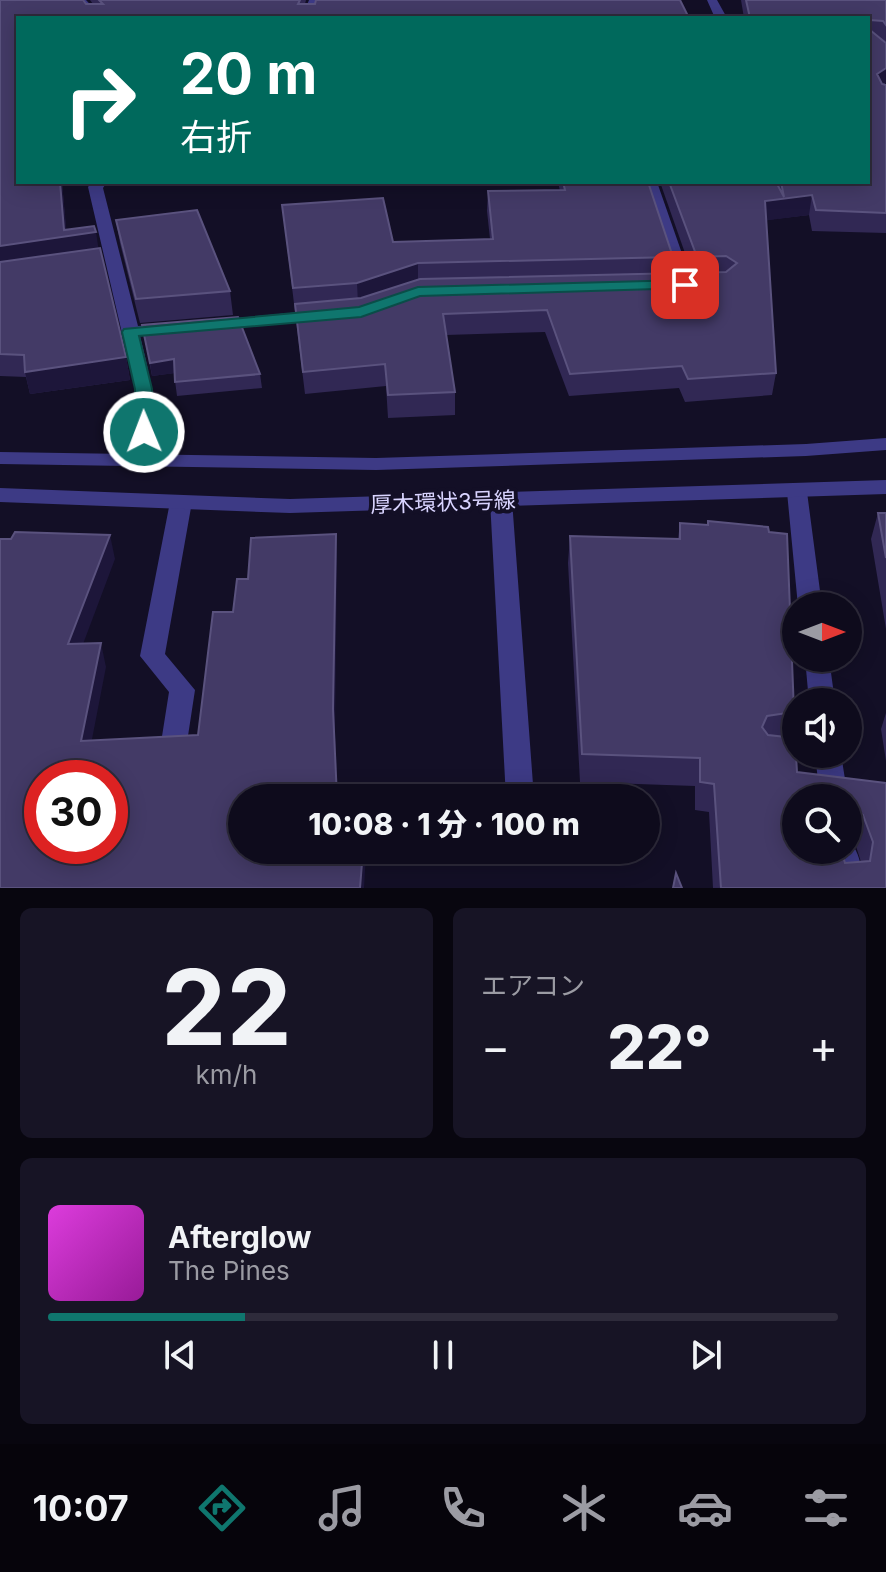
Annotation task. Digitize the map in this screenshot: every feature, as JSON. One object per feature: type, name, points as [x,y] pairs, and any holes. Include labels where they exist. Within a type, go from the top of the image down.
[{"type":"street","points":[[80,0],[95,16]]},
{"type":"street","points":[[98,184],[95,187],[104,260],[130,332],[144,389],[144,432],[135,463]]},
{"type":"street","points":[[651,184],[684,285]]},
{"type":"street","points":[[130,332],[345,313]]},
{"type":"street","name":"厚木環状3号線","points":[[0,458],[135,463],[376,464],[886,444]]},
{"type":"street","name":"厚木環状3号線","points":[[0,495],[290,506],[886,487]]},
{"type":"street","points":[[797,492],[808,592]]},
{"type":"street","points":[[501,500],[519,784]]},
{"type":"street","points":[[173,749],[182,690],[152,656],[181,502]]},
{"type":"building","points":[[0,0],[83,0],[86,4],[103,4],[99,0],[300,0],[298,4],[315,4],[316,0],[680,0],[688,16],[16,16],[16,184],[60,184],[64,230],[94,226],[96,232],[0,246]]},
{"type":"building","points":[[746,0],[886,0],[886,25],[883,21],[870,20],[870,16],[750,16]]},
{"type":"building","points":[[870,30],[886,43],[886,68],[877,74],[882,84],[886,85],[886,213],[816,210],[812,195],[765,201],[776,373],[688,379],[682,366],[570,374],[547,310],[443,314],[455,392],[388,395],[385,364],[303,372],[295,304],[361,298],[420,279],[726,272],[737,263],[726,256],[697,257],[670,184],[777,184],[784,197],[781,184],[870,184]]},
{"type":"building","points":[[564,184],[649,184],[673,257],[418,263],[357,283],[293,288],[282,205],[383,198],[393,242],[493,239],[488,191],[565,190]]},
{"type":"building","points":[[197,210],[230,291],[136,299],[116,220]]},
{"type":"building","points":[[100,248],[126,357],[25,372],[24,355],[0,354],[0,262]]},
{"type":"building","points":[[238,317],[260,374],[175,382],[174,359],[150,363],[142,325]]},
{"type":"building","points":[[878,513],[886,513],[886,558]]},
{"type":"building","points":[[708,521],[768,527],[769,532],[787,534],[789,592],[782,592],[782,672],[792,672],[793,688],[782,688],[782,714],[767,716],[762,727],[768,735],[782,737],[782,768],[886,783],[886,888],[721,888],[714,784],[700,782],[700,758],[582,754],[570,536],[680,539],[680,523],[708,525]]},
{"type":"building","points":[[15,532],[110,535],[68,644],[101,643],[81,741],[198,735],[213,612],[233,612],[237,579],[248,579],[251,538],[336,534],[333,709],[336,784],[228,784],[228,864],[362,864],[360,888],[0,888],[0,539],[11,539]]},
{"type":"building","points":[[676,873],[682,888],[673,888]]},
{"type":"route","points":[[144,432],[144,389],[130,332],[361,312],[418,292],[685,285]]}]
